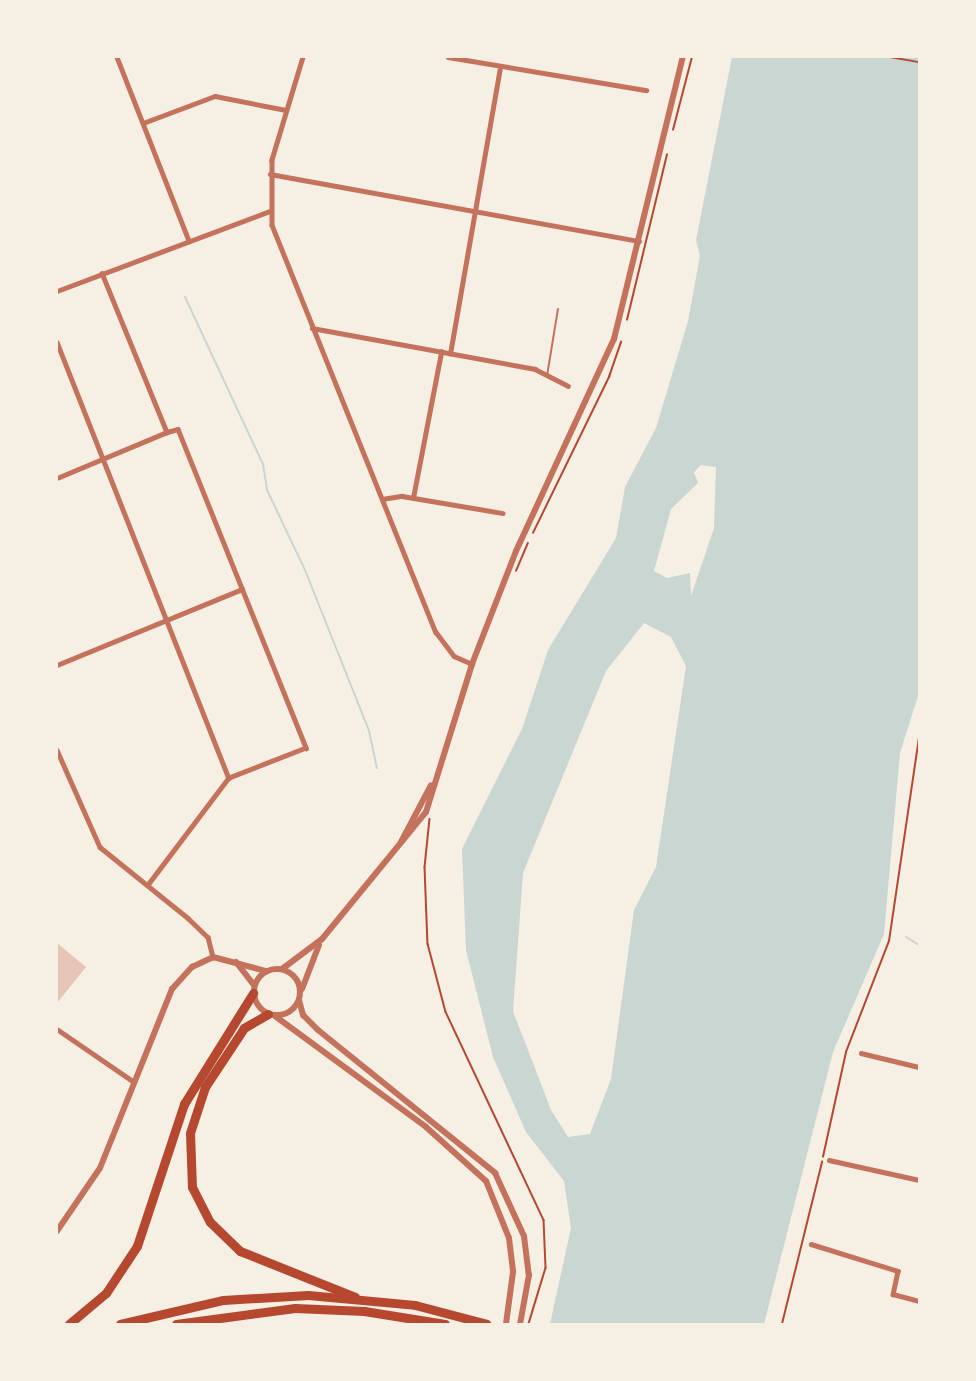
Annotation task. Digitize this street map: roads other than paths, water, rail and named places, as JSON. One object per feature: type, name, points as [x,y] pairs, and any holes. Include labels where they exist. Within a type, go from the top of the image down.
[{"type":"highway","points":[[69,1324],[106,1293],[132,1256],[184,1104],[254,989]]},
{"type":"highway","points":[[272,1015],[244,1028],[205,1087],[190,1133],[192,1187],[210,1222],[240,1251],[355,1296],[486,1324]]},
{"type":"highway","points":[[120,1324],[242,1298],[355,1296]]},
{"type":"highway","points":[[176,1324],[328,1308],[445,1324]]},
{"type":"street","points":[[117,57],[189,242]]},
{"type":"street","points":[[303,57],[286,110],[270,174],[270,211],[312,328],[436,632],[454,656],[472,664]]},
{"type":"street","points":[[451,57],[646,90]]},
{"type":"street","points":[[57,1231],[100,1168],[171,989],[192,967],[213,957],[266,971],[282,969],[322,939],[426,812],[433,781],[472,664],[516,550],[604,368],[639,242],[683,57]]},
{"type":"street","points":[[450,354],[500,67]]},
{"type":"street","points":[[143,123],[215,96],[286,110]]},
{"type":"street","points":[[270,174],[476,210],[639,242]]},
{"type":"street","points":[[57,291],[270,211]]},
{"type":"street","points":[[102,273],[166,432]]},
{"type":"street","points":[[312,328],[450,354],[547,376],[568,386]]},
{"type":"street","points":[[57,342],[106,458],[229,778]]},
{"type":"street","points":[[413,498],[441,352]]},
{"type":"street","points":[[57,478],[178,429],[306,748],[229,778],[148,885]]},
{"type":"street","points":[[382,499],[413,498],[503,513]]},
{"type":"street","points":[[57,664],[242,589]]},
{"type":"street","points":[[57,750],[93,836],[208,938],[213,957]]},
{"type":"street","points":[[272,1015],[290,1012],[300,996],[322,939]]},
{"type":"street","points":[[236,962],[272,1015],[426,1127],[486,1181],[509,1238],[513,1272],[506,1324]]},
{"type":"street","points":[[282,969],[295,977],[303,1015],[318,1030],[495,1173],[524,1236],[529,1275],[520,1324]]},
{"type":"street","points":[[254,989],[266,971]]},
{"type":"street","points":[[57,1029],[134,1082]]},
{"type":"street","points":[[861,1053],[919,1067]]},
{"type":"street","points":[[829,1160],[919,1180]]},
{"type":"street","points":[[811,1244],[898,1271],[893,1294],[919,1300]]},
{"type":"lane","points":[[547,376],[558,309]]},
{"type":"waterway","points":[[185,297],[263,464],[267,490],[305,570],[369,731],[377,768]]},
{"type":"waterway","points":[[906,937],[919,945]]}]
